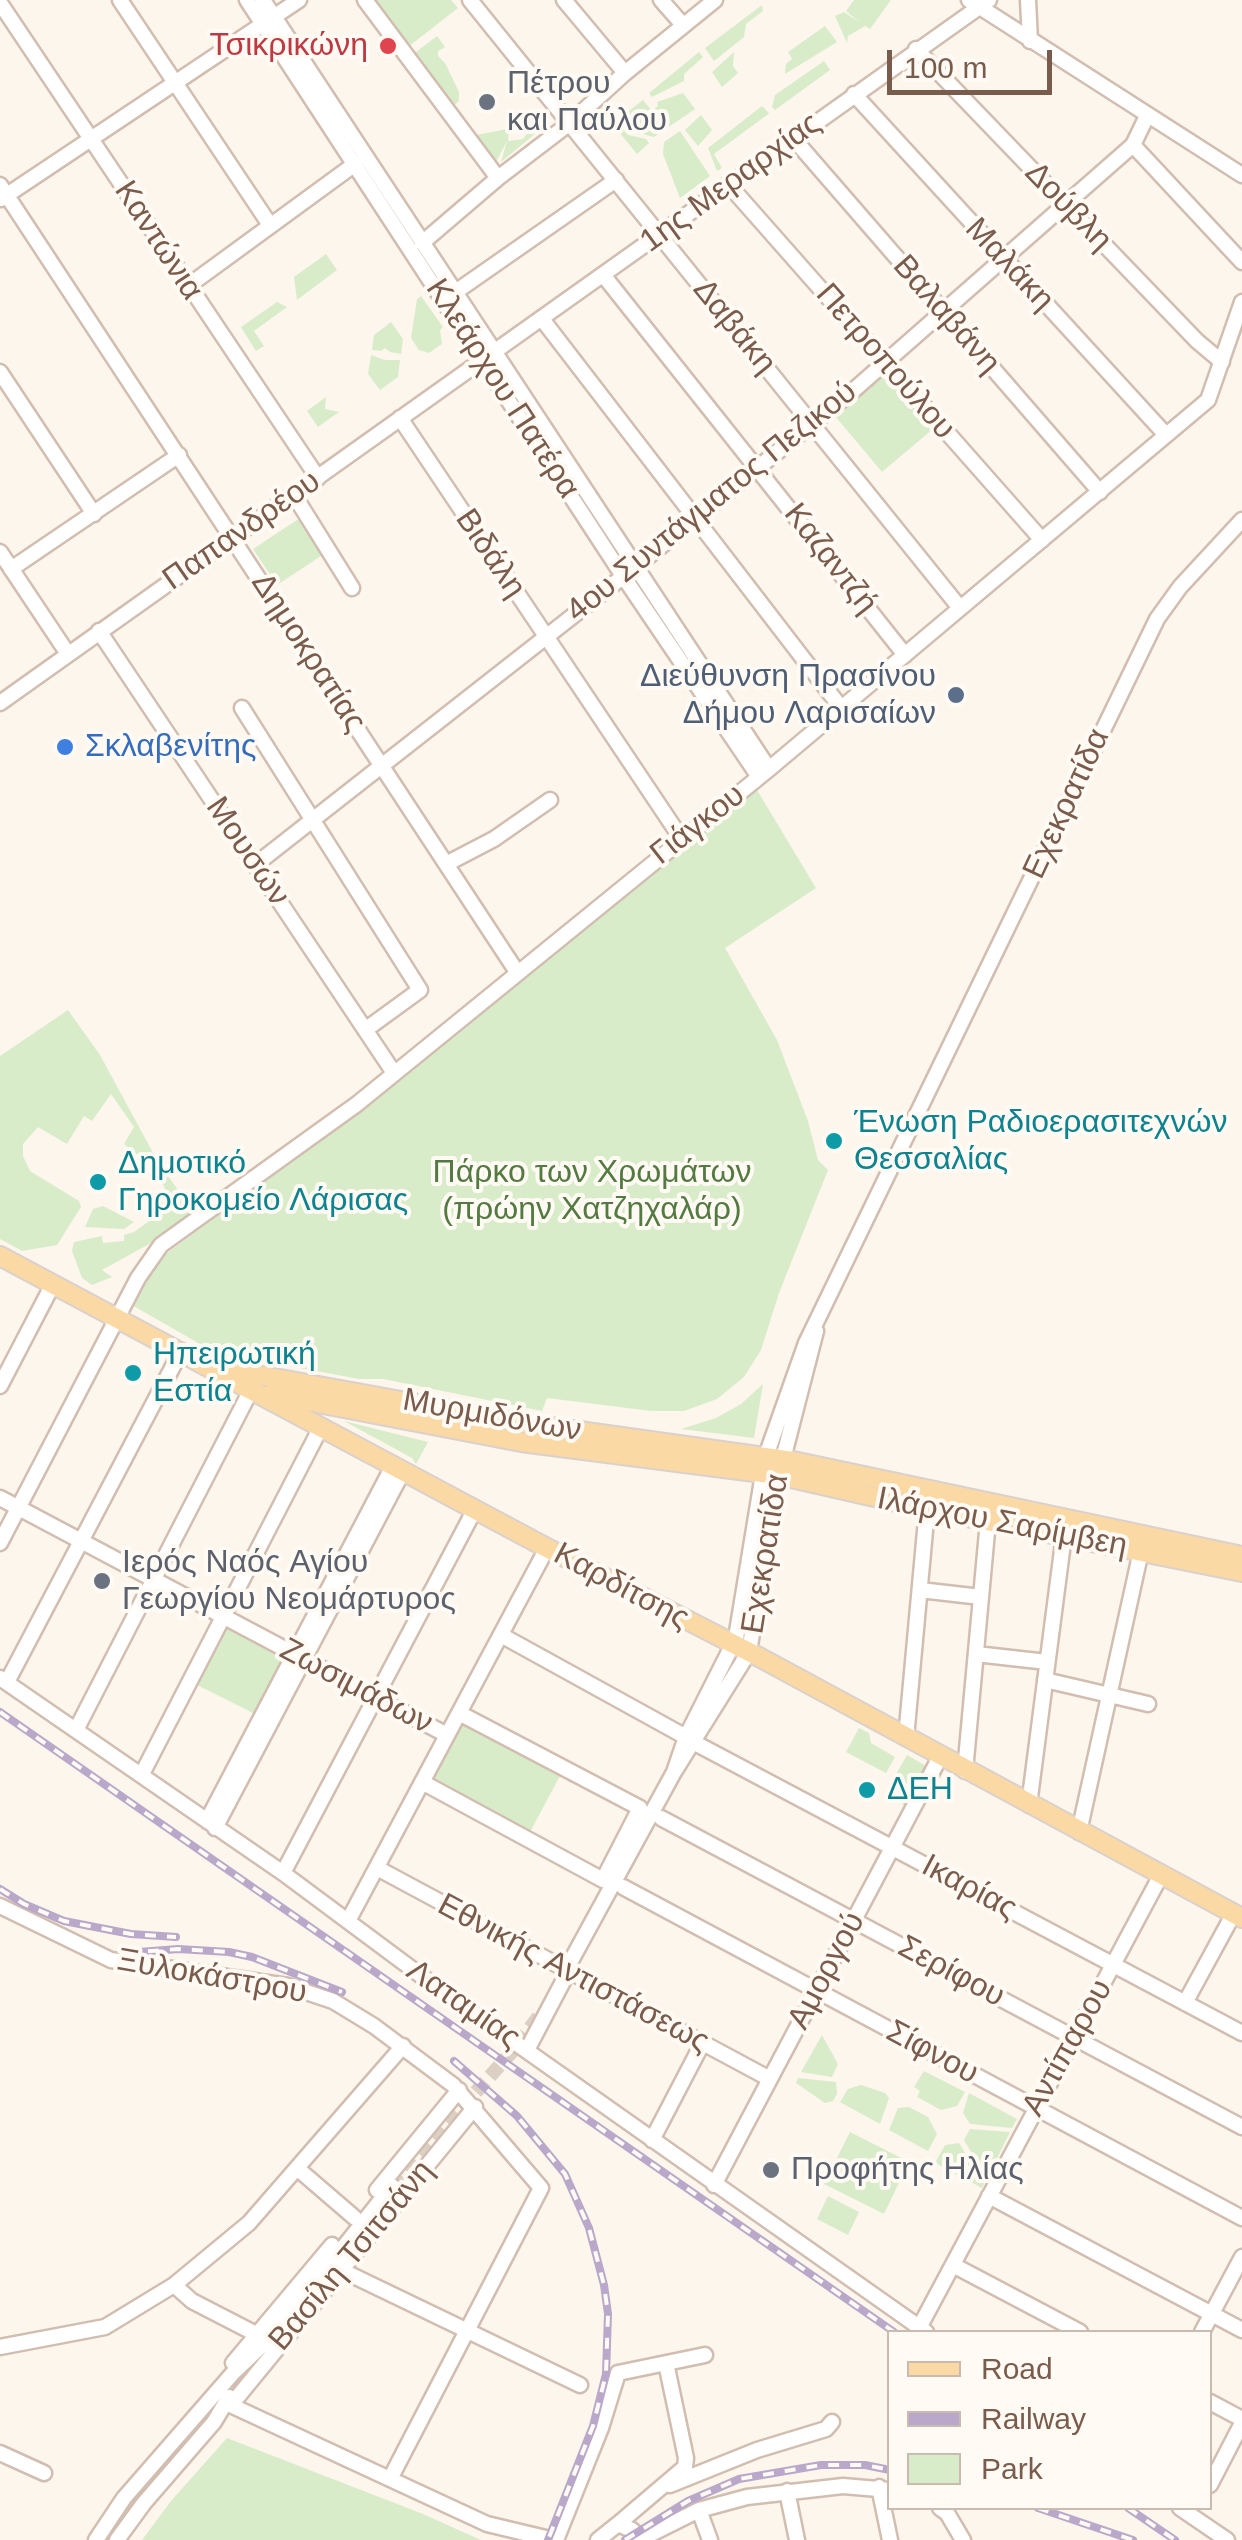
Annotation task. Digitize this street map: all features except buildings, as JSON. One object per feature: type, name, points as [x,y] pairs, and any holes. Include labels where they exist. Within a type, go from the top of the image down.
[{"type":"main road","name":"Καρδίτσης","points":[[0,1256],[1238,1916]]},
{"type":"main road","name":"Μυρμιδόνων","points":[[204,1365],[772,1466]]},
{"type":"main road","name":"Μυρμιδόνων","points":[[251,1390],[521,1442],[772,1466]]},
{"type":"main road","name":"Ιλάρχου Σαρίμβεη","points":[[772,1466],[928,1509],[1242,1572]]},
{"type":"main road","name":"Ιλάρχου Σαρίμβεη","points":[[772,1466],[1242,1556]]},
{"type":"street","points":[[120,0],[270,226]]},
{"type":"street","name":"Κλεάρχου Πατέρα","points":[[247,0],[269,21],[422,243],[488,356]]},
{"type":"street","name":"Κλεάρχου Πατέρα","points":[[263,0],[269,21],[355,164],[488,356],[764,773]]},
{"type":"street","points":[[2,193],[92,139],[299,0]]},
{"type":"street","points":[[364,0],[498,178]]},
{"type":"street","name":"Δαβάκη","points":[[470,0],[960,608]]},
{"type":"street","points":[[564,0],[625,73]]},
{"type":"street","points":[[661,0],[683,26]]},
{"type":"street","points":[[422,243],[715,0]]},
{"type":"street","points":[[1028,0],[1030,41]]},
{"type":"street","points":[[979,2],[1030,41],[1242,175]]},
{"type":"street","name":"1ης Μεραρχίας","points":[[488,356],[979,2]]},
{"type":"street","name":"Καντώνια","points":[[0,3],[318,478]]},
{"type":"street","name":"Δούβλη","points":[[916,50],[1197,341],[1222,362]]},
{"type":"street","name":"Μαλάκη","points":[[854,94],[1166,435]]},
{"type":"street","name":"4ου Συντάγματος Πεζικού","points":[[256,865],[812,424],[1132,145],[1147,116]]},
{"type":"street","name":"Βαλαβάνη","points":[[793,138],[1100,492]]},
{"type":"street","points":[[1132,145],[1242,262]]},
{"type":"street","points":[[188,286],[355,164]]},
{"type":"street","points":[[454,293],[616,180]]},
{"type":"street","name":"Πετροπούλου","points":[[728,184],[1042,540]]},
{"type":"street","name":"Δημοκρατίας","points":[[2,193],[179,455],[517,972]]},
{"type":"street","name":"Καζαντζή","points":[[604,276],[905,655]]},
{"type":"street","name":"Γιάγκου","points":[[0,1543],[117,1318],[161,1245],[357,1104],[842,709],[1208,400],[1242,302]]},
{"type":"street","points":[[542,319],[842,709]]},
{"type":"street","name":"Παπανδρέου","points":[[0,703],[488,356]]},
{"type":"street","points":[[0,372],[94,514]]},
{"type":"street","name":"Βιδάλη","points":[[400,418],[681,838]]},
{"type":"street","points":[[11,569],[179,455]]},
{"type":"street","points":[[294,495],[352,588]]},
{"type":"street","name":"Εχεκρατίδα","points":[[526,2050],[742,1649],[772,1466],[806,1343],[1156,618],[1242,520]]},
{"type":"street","points":[[0,552],[68,654]]},
{"type":"street","name":"Μουσών","points":[[100,632],[394,1073]]},
{"type":"street","points":[[242,708],[420,990],[365,1030]]},
{"type":"street","points":[[446,864],[494,839],[550,800]]},
{"type":"street","points":[[0,1386],[53,1284]]},
{"type":"street","points":[[4,1680],[180,1352]]},
{"type":"street","points":[[76,1730],[251,1390]]},
{"type":"street","points":[[142,1774],[321,1427]]},
{"type":"street","points":[[211,1824],[398,1468]]},
{"type":"street","name":"Ζωσιμάδων","points":[[0,1498],[447,1736]]},
{"type":"street","points":[[284,1873],[475,1509]]},
{"type":"street","points":[[906,1738],[928,1509]]},
{"type":"street","points":[[966,1771],[988,1521]]},
{"type":"street","points":[[1029,1805],[1064,1535]]},
{"type":"street","points":[[348,1921],[547,1548]]},
{"type":"street","points":[[1078,1832],[1141,1551]]},
{"type":"street","points":[[920,1590],[981,1597]]},
{"type":"street","name":"Ικαρίας","points":[[501,1635],[690,1740],[1242,2033]]},
{"type":"street","points":[[976,1654],[1047,1662]]},
{"type":"street","name":"Λαταμίας","points":[[4,1680],[284,1873],[714,2185],[922,2330]]},
{"type":"street","points":[[1044,1680],[1148,1704]]},
{"type":"street","points":[[422,1782],[602,1880],[640,1808],[459,1713]]},
{"type":"street","name":"Αμοργού","points":[[714,2185],[940,1757]]},
{"type":"street","name":"Σερίφου","points":[[661,1818],[1242,2127]]},
{"type":"street","name":"Εθνικής Αντιστάσεως","points":[[377,1868],[570,1966],[770,2080]]},
{"type":"street","name":"Αντίπαρου","points":[[922,2330],[952,2264],[1161,1875]]},
{"type":"street","name":"Σίφνου","points":[[623,1887],[1242,2218]]},
{"type":"street","name":"Ξυλοκάστρου","points":[[0,1906],[111,1960],[316,1994],[346,2008],[403,2046],[459,2090],[541,2188],[468,2329]]},
{"type":"street","points":[[1185,2003],[1238,1916]]},
{"type":"street","points":[[652,2140],[702,2044]]},
{"type":"street","points":[[0,2347],[106,2327],[174,2284],[249,2222],[403,2046]]},
{"type":"street","points":[[459,2090],[223,2375],[224,2400],[487,2524],[555,2540],[602,2428],[618,2373],[706,2355]]},
{"type":"street","name":"Βασίλη Τσιτσάνη","points":[[96,2540],[124,2498],[224,2400],[341,2270],[475,2107]]},
{"type":"street","points":[[298,2169],[355,2218]]},
{"type":"street","name":"Βασίλη Τσιτσάνη","points":[[117,2540],[214,2422],[256,2353],[392,2186]]},
{"type":"street","points":[[989,2196],[1242,2330]]},
{"type":"street","points":[[1203,2330],[1242,2257]]},
{"type":"street","points":[[952,2264],[1076,2330]]},
{"type":"street","points":[[341,2270],[580,2384]]},
{"type":"street","points":[[174,2284],[192,2301],[256,2334]]},
{"type":"street","points":[[390,2479],[468,2329]]},
{"type":"street","points":[[598,2540],[686,2467],[666,2363]]},
{"type":"street","points":[[1212,2403],[1242,2421],[1212,2481]]},
{"type":"street","points":[[663,2488],[757,2450],[826,2429],[832,2422]]},
{"type":"street","points":[[0,2453],[44,2473]]},
{"type":"street","points":[[618,2524],[641,2539],[699,2510],[787,2490],[884,2488],[890,2540]]},
{"type":"street","points":[[787,2490],[797,2540]]},
{"type":"street","points":[[699,2510],[710,2540]]},
{"type":"street","points":[[943,2510],[963,2540]]},
{"type":"street","points":[[1190,2510],[1227,2540]]},
{"type":"green space","points":[[373,0],[451,0],[458,8],[408,47]]},
{"type":"green space","points":[[854,0],[891,0],[870,29],[865,26],[848,36],[847,43],[835,16],[844,12],[860,23],[846,11]]},
{"type":"green space","points":[[762,5],[763,11],[746,24],[744,37],[714,61],[705,48]]},
{"type":"green space","points":[[825,26],[837,42],[785,74],[786,64],[792,59],[788,52]]},
{"type":"green space","points":[[437,36],[445,47],[438,51],[438,56],[459,92],[459,101],[451,108],[412,55]]},
{"type":"green space","points":[[699,52],[703,57],[684,74],[684,81],[652,97],[649,93]]},
{"type":"green space","points":[[734,52],[733,66],[738,73],[722,87],[712,72]]},
{"type":"green space","points":[[824,61],[830,70],[775,110],[772,107],[775,95]]},
{"type":"green space","points":[[683,93],[695,109],[654,137],[632,131],[621,117],[643,100],[652,111],[657,102]]},
{"type":"green space","points":[[603,105],[628,135],[649,143],[637,154],[600,109]]},
{"type":"green space","points":[[762,106],[769,113],[714,154],[722,168],[717,171],[708,148]]},
{"type":"green space","points":[[524,109],[509,127],[508,141],[523,139],[529,131],[542,128],[501,162],[507,141],[495,164],[476,135],[507,129],[511,111]]},
{"type":"green space","points":[[701,115],[712,130],[698,146],[685,130]]},
{"type":"green space","points":[[680,131],[710,176],[680,198],[663,154],[664,142]]},
{"type":"green space","points":[[326,254],[337,270],[297,300],[294,277]]},
{"type":"green space","points":[[421,296],[443,327],[442,344],[429,353],[419,350],[411,338],[417,299]]},
{"type":"green space","points":[[277,302],[287,307],[254,331],[264,346],[256,351],[241,327]]},
{"type":"green space","points":[[391,322],[403,339],[401,354],[385,348],[372,350],[374,335]]},
{"type":"green space","points":[[371,355],[400,360],[398,377],[380,390],[368,374]]},
{"type":"green space","points":[[886,374],[933,429],[882,472],[835,416]]},
{"type":"green space","points":[[326,397],[325,409],[339,412],[318,427],[307,411]]},
{"type":"green space","points":[[300,518],[324,554],[277,585],[253,549]]},
{"type":"green space","name":"Πάρκο των Χρωμάτων (πρώην Χατζηχαλάρ)","points":[[757,790],[816,888],[725,948],[777,1040],[808,1121],[818,1160],[828,1170],[779,1293],[761,1350],[744,1377],[717,1399],[684,1411],[651,1411],[547,1398],[542,1411],[383,1379],[359,1379],[214,1352],[130,1304],[144,1274],[159,1259],[344,1122]]},
{"type":"green space","points":[[68,1010],[100,1055],[157,1160],[194,1213],[169,1233],[102,1270],[112,1277],[92,1285],[82,1278],[72,1251],[74,1242],[102,1236],[103,1243],[124,1241],[124,1235],[152,1219],[167,1194],[158,1172],[124,1144],[134,1127],[111,1094],[92,1121],[84,1116],[67,1144],[38,1127],[23,1144],[23,1156],[30,1171],[79,1201],[81,1207],[57,1245],[22,1251],[0,1239],[0,1056]]},
{"type":"green space","points":[[103,1206],[134,1222],[124,1229],[85,1227],[93,1209]]},
{"type":"green space","points":[[763,1384],[754,1438],[681,1429],[716,1418],[741,1404]]},
{"type":"green space","points":[[344,1421],[428,1442],[416,1464],[412,1458]]},
{"type":"green space","points":[[225,1623],[288,1657],[257,1715],[195,1684]]},
{"type":"green space","points":[[462,1718],[562,1772],[530,1832],[430,1778]]},
{"type":"green space","points":[[859,1728],[869,1733],[871,1743],[895,1757],[886,1773],[846,1752]]},
{"type":"green space","points":[[907,1755],[928,1767],[906,1806],[902,1804],[911,1786],[895,1776]]},
{"type":"green space","points":[[822,2035],[838,2064],[832,2077],[801,2072]]},
{"type":"green space","points":[[924,2071],[965,2092],[957,2106],[941,2110],[917,2097],[920,2091],[914,2087]]},
{"type":"green space","points":[[798,2078],[836,2082],[837,2094],[833,2101],[825,2103],[796,2083]]},
{"type":"green space","points":[[861,2085],[889,2098],[880,2124],[840,2102],[848,2089]]},
{"type":"green space","points":[[969,2093],[1017,2119],[1012,2128],[970,2124],[963,2113]]},
{"type":"green space","points":[[909,2107],[928,2117],[937,2134],[928,2151],[889,2130],[898,2108]]},
{"type":"green space","points":[[970,2129],[1010,2132],[987,2179],[964,2140]]},
{"type":"green space","points":[[850,2132],[909,2162],[884,2214],[824,2184]]},
{"type":"green space","points":[[959,2143],[984,2184],[982,2188],[935,2163],[945,2145]]},
{"type":"green space","points":[[828,2196],[859,2212],[848,2235],[817,2219]]},
{"type":"green space","points":[[195,2426],[198,2429],[108,2540],[103,2540],[142,2488]]},
{"type":"green space","points":[[227,2438],[423,2514],[481,2540],[142,2540]]},
{"type":"tunnel","points":[[392,2186],[517,2046],[542,2012]]},
{"type":"railway","points":[[0,1712],[891,2330]]},
{"type":"railway","points":[[0,1889],[64,1921],[131,1934],[176,1937]]},
{"type":"railway","points":[[126,1953],[178,1949],[229,1952],[342,1992]]},
{"type":"railway","points":[[454,2061],[517,2116],[565,2174],[589,2228],[604,2285],[608,2314],[606,2374],[593,2426],[548,2540]]},
{"type":"railway","points":[[625,2540],[688,2501],[739,2479],[821,2465],[887,2469]]},
{"type":"railway","points":[[1044,2510],[1133,2540]]},
{"type":"railway","points":[[1131,2510],[1175,2540]]},
{"type":"place","name":"Τσικρικώνη","points":[[388,46]]},
{"type":"place","name":"Πέτρου και Παύλου","points":[[487,102]]},
{"type":"place","name":"Διεύθυνση Πρασίνου Δήμου Λαρισαίων","points":[[956,695]]},
{"type":"place","name":"Σκλαβενίτης","points":[[65,747]]},
{"type":"place","name":"Ένωση Ραδιοερασιτεχνών Θεσσαλίας","points":[[834,1141]]},
{"type":"place","name":"Δημοτικό Γηροκομείο Λάρισας","points":[[98,1182]]},
{"type":"place","name":"Ηπειρωτική Εστία","points":[[133,1373]]},
{"type":"place","name":"Ιερός Ναός Αγίου Γεωργίου Νεομάρτυρος","points":[[102,1581]]},
{"type":"place","name":"ΔΕΗ","points":[[867,1790]]},
{"type":"place","name":"Προφήτης Ηλίας","points":[[771,2170]]}]
